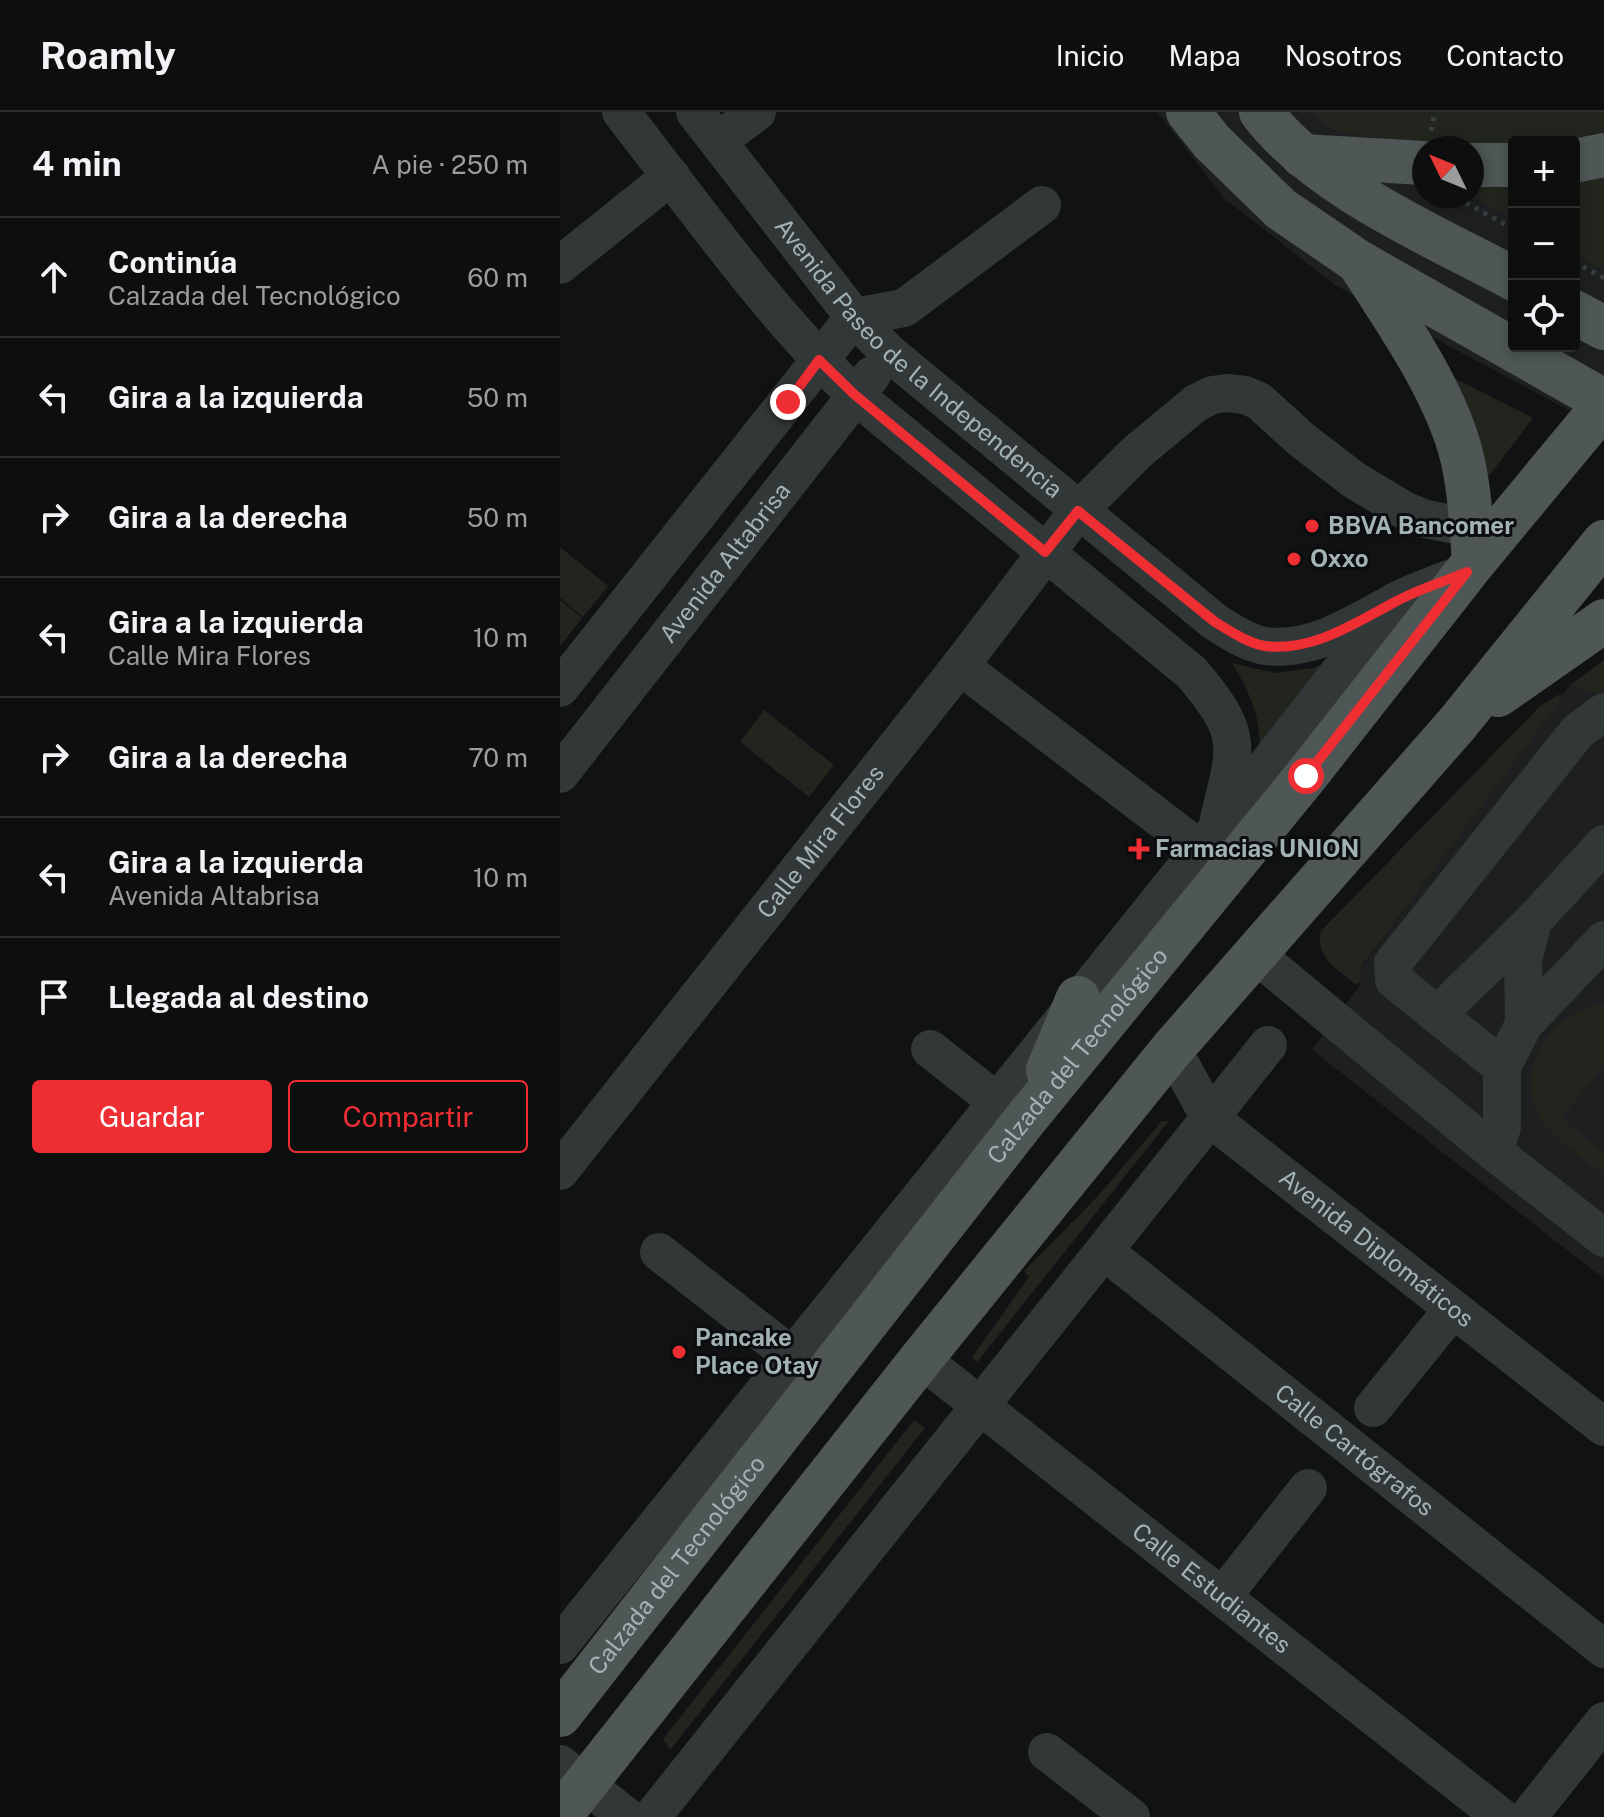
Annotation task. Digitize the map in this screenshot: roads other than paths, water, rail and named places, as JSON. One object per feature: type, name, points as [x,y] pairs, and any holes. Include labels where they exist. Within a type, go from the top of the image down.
[{"type":"main road","points":[[1188,112],[1212,142],[1281,209],[1357,261],[1604,403]]},
{"type":"main road","points":[[1261,112],[1303,156],[1385,210],[1508,276]]},
{"type":"main road","points":[[1580,160],[1604,155]]},
{"type":"main road","points":[[1303,156],[1412,162]]},
{"type":"main road","points":[[1484,165],[1508,165]]},
{"type":"main road","points":[[1357,261],[1410,344],[1443,406],[1461,455],[1470,505],[1471,554]]},
{"type":"main road","points":[[1580,315],[1604,328]]},
{"type":"main road","name":"Calzada del Tecnológico","points":[[560,1715],[1012,1109],[1306,776],[1471,554],[1604,403]]},
{"type":"main road","points":[[568,1788],[1172,1049],[1457,724],[1604,542]]},
{"type":"main road","points":[[1457,724],[1604,621]]},
{"type":"main road","points":[[1012,1109],[1078,998]]},
{"type":"street","points":[[621,112],[762,294],[819,360],[855,395],[1192,673],[1219,705],[1230,728],[1234,751],[1208,839],[960,666]]},
{"type":"street","name":"Avenida Paseo de la Independencia","points":[[695,112],[854,317],[889,353],[1215,622],[1240,637],[1265,646],[1298,645],[1349,628],[1471,554]]},
{"type":"street","points":[[718,141],[757,112]]},
{"type":"street","points":[[560,265],[671,176]]},
{"type":"street","points":[[560,688],[854,317],[904,308],[1042,205]]},
{"type":"street","points":[[889,353],[904,308]]},
{"type":"street","name":"Avenida Altabrisa","points":[[560,774],[889,353]]},
{"type":"street","name":"Calle Mira Flores","points":[[560,1171],[960,666],[1078,511],[1137,452],[1196,403],[1212,395],[1227,393],[1245,395],[1259,401],[1302,440],[1354,480],[1404,510],[1426,519],[1471,554]]},
{"type":"street","name":"Calzada del Tecnológico","points":[[1078,998],[1208,839],[1394,602]]},
{"type":"street","points":[[1502,1067],[1394,980],[1393,963],[1578,731],[1604,712]]},
{"type":"street","points":[[1437,1015],[1533,921],[1604,844]]},
{"type":"street","points":[[1524,1024],[1523,960],[1533,921]]},
{"type":"street","points":[[1498,1139],[1502,1067],[1524,1024],[1604,940]]},
{"type":"street","points":[[1261,945],[1498,1139],[1604,1238]]},
{"type":"street","points":[[652,1817],[1268,1045]]},
{"type":"street","points":[[930,1049],[1012,1109]]},
{"type":"street","name":"Avenida Diplomáticos","points":[[1172,1049],[1210,1118],[1604,1427]]},
{"type":"street","name":"Calzada del Tecnológico","points":[[560,1645],[792,1356],[1012,1109]]},
{"type":"street","points":[[1498,1139],[1604,1207]]},
{"type":"street","name":"Calle Cartógrafos","points":[[1104,1251],[1604,1649]]},
{"type":"street","points":[[659,1252],[792,1356]]},
{"type":"street","points":[[1373,1408],[1453,1309]]},
{"type":"street","name":"Calle Estudiantes","points":[[921,1359],[1501,1817]]},
{"type":"street","points":[[1222,1597],[1308,1488]]},
{"type":"street","points":[[1528,1817],[1604,1721]]},
{"type":"street","points":[[1047,1752],[1131,1817]]},
{"type":"street","points":[[568,1788],[627,1817]]},
{"type":"place","name":"BBVA Bancomer","points":[[1312,526]]},
{"type":"place","name":"Oxxo","points":[[1294,559]]},
{"type":"place","name":"Farmacias UNION","points":[[1139,849]]},
{"type":"place","name":"Pancake Place Otay","points":[[679,1352]]}]
